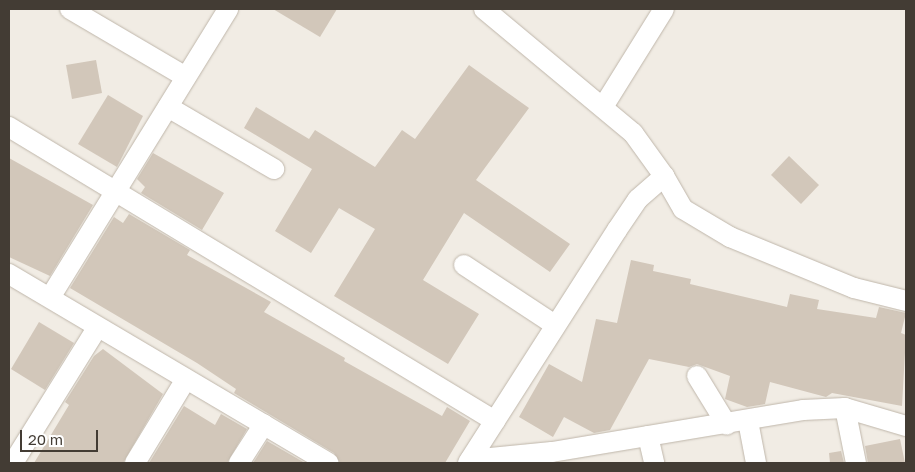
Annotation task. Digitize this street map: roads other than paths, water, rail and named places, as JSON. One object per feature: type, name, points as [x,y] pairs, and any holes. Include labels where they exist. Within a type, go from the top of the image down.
[{"type":"street","points":[[70,9],[186,77]]},
{"type":"street","points":[[51,296],[228,9]]},
{"type":"street","points":[[484,9],[633,133],[664,176],[683,209],[730,237],[854,288],[906,301]]},
{"type":"street","points":[[603,107],[664,9]]},
{"type":"street","points":[[168,107],[274,169]]},
{"type":"street","points":[[9,127],[495,421]]},
{"type":"street","points":[[469,462],[638,199],[664,176]]},
{"type":"street","points":[[464,265],[555,326]]},
{"type":"street","points":[[10,277],[51,296],[97,328],[328,463]]},
{"type":"street","points":[[13,463],[97,328]]},
{"type":"street","points":[[698,376],[727,425]]},
{"type":"street","points":[[135,463],[186,379]]},
{"type":"street","points":[[469,462],[553,458],[648,436],[845,408],[906,426]]},
{"type":"street","points":[[845,408],[856,463]]},
{"type":"street","points":[[748,421],[756,463]]},
{"type":"street","points":[[239,463],[264,424]]},
{"type":"street","points":[[648,436],[654,463]]}]
